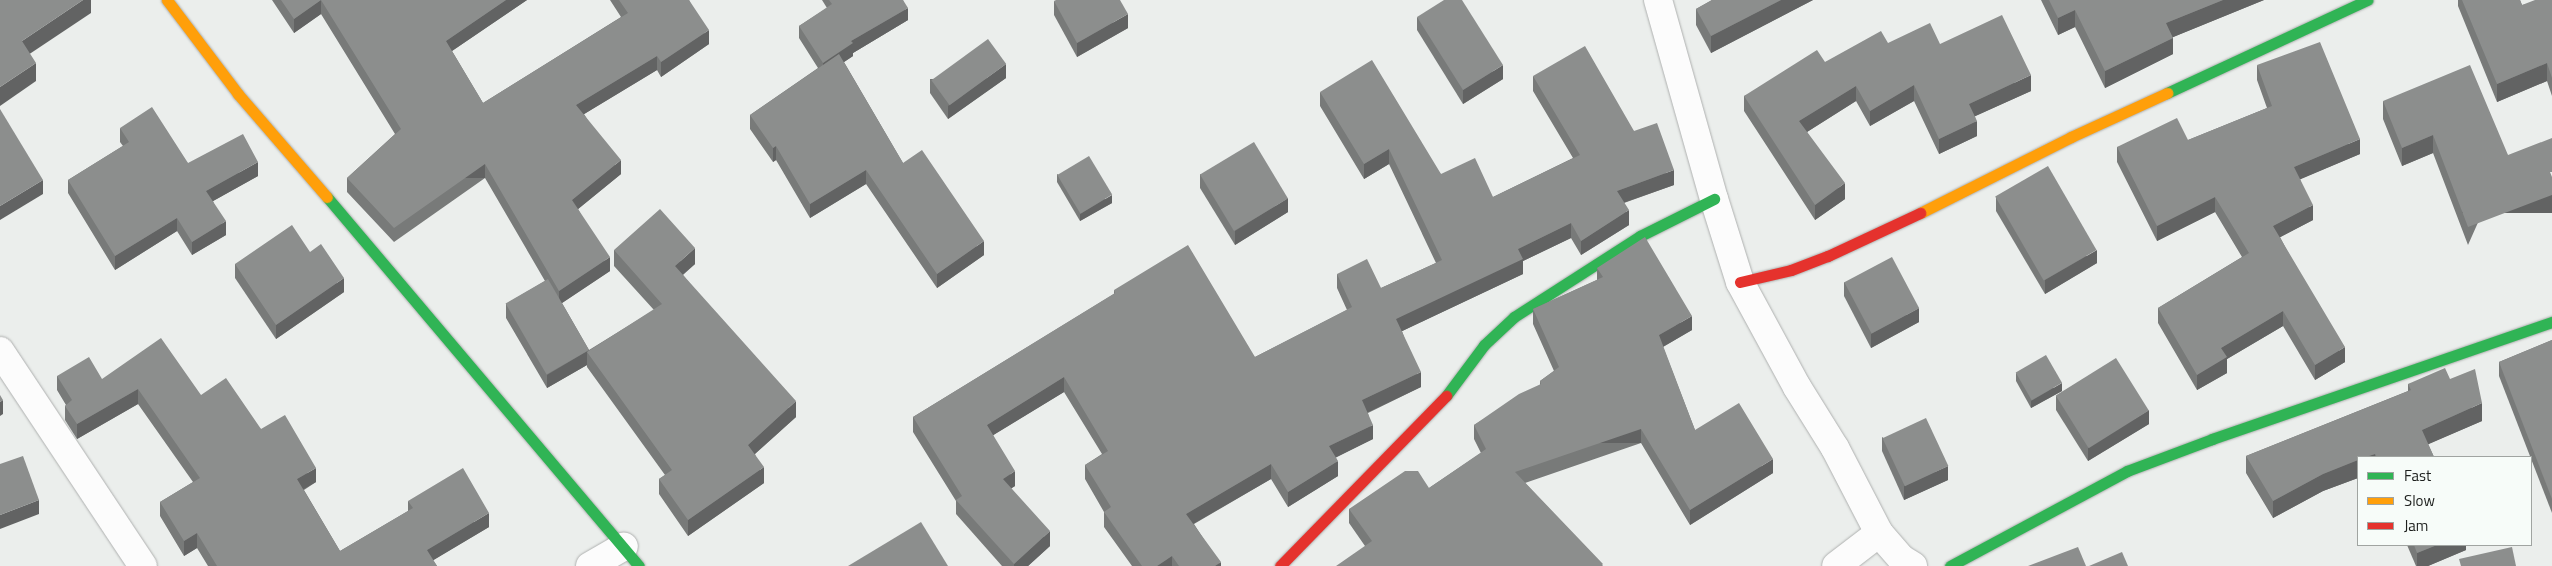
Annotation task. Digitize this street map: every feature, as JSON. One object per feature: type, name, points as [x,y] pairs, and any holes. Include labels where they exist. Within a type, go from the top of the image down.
[{"type":"street","points":[[167,0],[238,94],[380,259],[530,442],[632,556],[590,566]]},
{"type":"street","points":[[1658,0],[1714,199],[1740,282],[1797,387],[1835,448],[1879,533],[1902,559],[1914,566]]},
{"type":"street","points":[[1740,282],[1791,270],[1886,230],[2071,137],[2367,0]]},
{"type":"street","points":[[1280,566],[1445,398],[1484,345],[1514,317],[1640,236],[1714,199]]},
{"type":"street","points":[[1950,566],[2127,471],[2221,436],[2552,322]]},
{"type":"street","points":[[0,351],[143,566]]},
{"type":"street","points":[[1836,566],[1879,533]]},
{"type":"building","points":[[0,0],[83,0],[22,41],[36,63],[0,87]]},
{"type":"building","points":[[281,0],[321,0],[294,19]]},
{"type":"building","points":[[321,0],[506,0],[446,41],[483,103],[628,13],[619,0],[689,0],[709,30],[661,62],[657,56],[576,105],[621,160],[572,200],[610,257],[559,291],[485,164],[394,228],[347,178],[401,129]]},
{"type":"building","points":[[829,0],[903,0],[908,8],[851,41],[853,43],[823,63],[799,26],[832,4]]},
{"type":"building","points":[[1120,0],[1128,14],[1077,43],[1054,1]]},
{"type":"building","points":[[1444,0],[1462,0],[1503,65],[1463,90],[1417,17]]},
{"type":"building","points":[[1712,0],[1781,0],[1711,36],[1696,9]]},
{"type":"building","points":[[2049,0],[2223,0],[2166,23],[2173,38],[2105,71],[2075,10],[2058,18]]},
{"type":"building","points":[[2462,0],[2520,0],[2522,5],[2535,0],[2552,0],[2552,78],[2547,63],[2497,84]]},
{"type":"building","points":[[2002,15],[2031,75],[1969,104],[1977,121],[1939,139],[1914,85],[1870,111],[1856,86],[1799,121],[1845,183],[1815,205],[1744,96],[1817,50],[1825,62],[1881,31],[1888,43],[1930,23],[1940,44]]},
{"type":"building","points":[[988,39],[1006,64],[950,105],[931,80]]},
{"type":"building","points":[[2320,42],[2360,139],[2294,167],[2313,205],[2273,226],[2345,347],[2315,365],[2283,311],[2221,348],[2227,357],[2197,375],[2158,308],[2249,253],[2215,197],[2157,226],[2117,147],[2177,118],[2188,140],[2272,106],[2257,65]]},
{"type":"building","points":[[1585,46],[1634,131],[1657,123],[1674,170],[1617,191],[1629,210],[1581,241],[1571,223],[1518,249],[1523,259],[1396,319],[1421,372],[1362,400],[1373,425],[1329,446],[1338,461],[1288,492],[1271,464],[1186,514],[1221,562],[1215,566],[1179,566],[1172,556],[1157,566],[1142,566],[1104,512],[1111,507],[1085,465],[1108,451],[1064,377],[987,425],[1015,471],[1003,479],[1050,531],[1014,564],[956,500],[962,496],[913,417],[1115,293],[1114,290],[1188,245],[1255,357],[1352,307],[1337,274],[1367,259],[1381,288],[1442,260],[1389,149],[1364,164],[1320,92],[1372,60],[1441,174],[1475,158],[1493,197],[1580,155],[1533,76]]},
{"type":"building","points":[[839,54],[903,163],[922,150],[984,241],[937,274],[866,170],[810,204],[776,146],[773,148],[750,115]]},
{"type":"building","points":[[2470,65],[2508,155],[2552,138],[2552,172],[2550,172],[2552,177],[2552,195],[2468,227],[2433,135],[2402,148],[2383,101]]},
{"type":"building","points":[[152,107],[188,163],[243,134],[258,162],[206,191],[226,221],[192,242],[177,218],[115,256],[68,180],[129,142],[120,128]]},
{"type":"building","points":[[0,109],[43,180],[0,206]]},
{"type":"building","points":[[1254,142],[1288,199],[1234,231],[1200,174]]},
{"type":"building","points":[[1089,156],[1112,195],[1080,214],[1057,175]]},
{"type":"building","points":[[2048,166],[2096,250],[2044,281],[1995,196]]},
{"type":"building","points":[[660,209],[695,248],[675,266],[796,401],[748,445],[764,467],[688,520],[659,479],[672,470],[587,352],[662,304],[614,250]]},
{"type":"building","points":[[292,225],[310,252],[321,244],[344,278],[276,325],[235,264]]},
{"type":"building","points":[[1645,237],[1692,316],[1659,335],[1695,430],[1739,403],[1773,459],[1690,510],[1641,429],[1515,472],[1603,564],[1601,566],[1336,566],[1372,541],[1349,509],[1405,471],[1418,471],[1429,488],[1486,449],[1474,425],[1519,394],[1541,384],[1540,381],[1559,367],[1533,309],[1603,277],[1597,268]]},
{"type":"building","points":[[1892,257],[1919,308],[1872,334],[1844,282]]},
{"type":"building","points":[[548,279],[589,350],[547,375],[506,304]]},
{"type":"building","points":[[161,338],[201,395],[226,378],[261,429],[285,415],[316,468],[297,479],[340,551],[413,508],[408,501],[463,468],[489,513],[427,550],[437,566],[217,566],[197,533],[184,541],[160,502],[200,478],[138,389],[77,424],[65,406],[72,400],[57,376],[89,357],[102,379]]},
{"type":"building","points":[[2552,340],[2552,499],[2499,362]]},
{"type":"building","points":[[2046,355],[2062,383],[2032,400],[2016,372]]},
{"type":"building","points":[[2116,358],[2149,411],[2089,448],[2056,396]]},
{"type":"building","points":[[2445,368],[2450,379],[2475,369],[2482,403],[2422,430],[2434,456],[2376,456],[2375,454],[2357,456],[2357,460],[2323,474],[2273,501],[2246,456],[2411,390],[2408,384]]},
{"type":"building","points":[[1926,418],[1948,466],[1905,486],[1882,438]]},
{"type":"building","points":[[23,456],[39,500],[0,515],[0,464]]},
{"type":"building","points":[[921,522],[948,566],[848,566]]},
{"type":"building","points":[[2414,546],[2434,546],[2417,553]]},
{"type":"building","points":[[2078,547],[2086,566],[2028,566]]},
{"type":"building","points":[[2512,547],[2516,566],[2461,566],[2459,559]]},
{"type":"building","points":[[2122,552],[2128,566],[2089,566]]},
{"type":"traffic: fast","points":[[2167,93],[2367,0]]},
{"type":"traffic: fast","points":[[327,197],[639,566]]},
{"type":"traffic: fast","points":[[1446,396],[1484,345],[1514,317],[1640,236],[1714,199]]},
{"type":"traffic: fast","points":[[1950,566],[2127,471],[2212,439],[2552,322]]},
{"type":"traffic: slow","points":[[167,0],[238,94],[327,197]]},
{"type":"traffic: slow","points":[[1920,213],[2071,137],[2167,93]]},
{"type":"traffic: jam","points":[[1740,282],[1791,270],[1828,256],[1920,213]]},
{"type":"traffic: jam","points":[[1280,566],[1446,396]]}]
